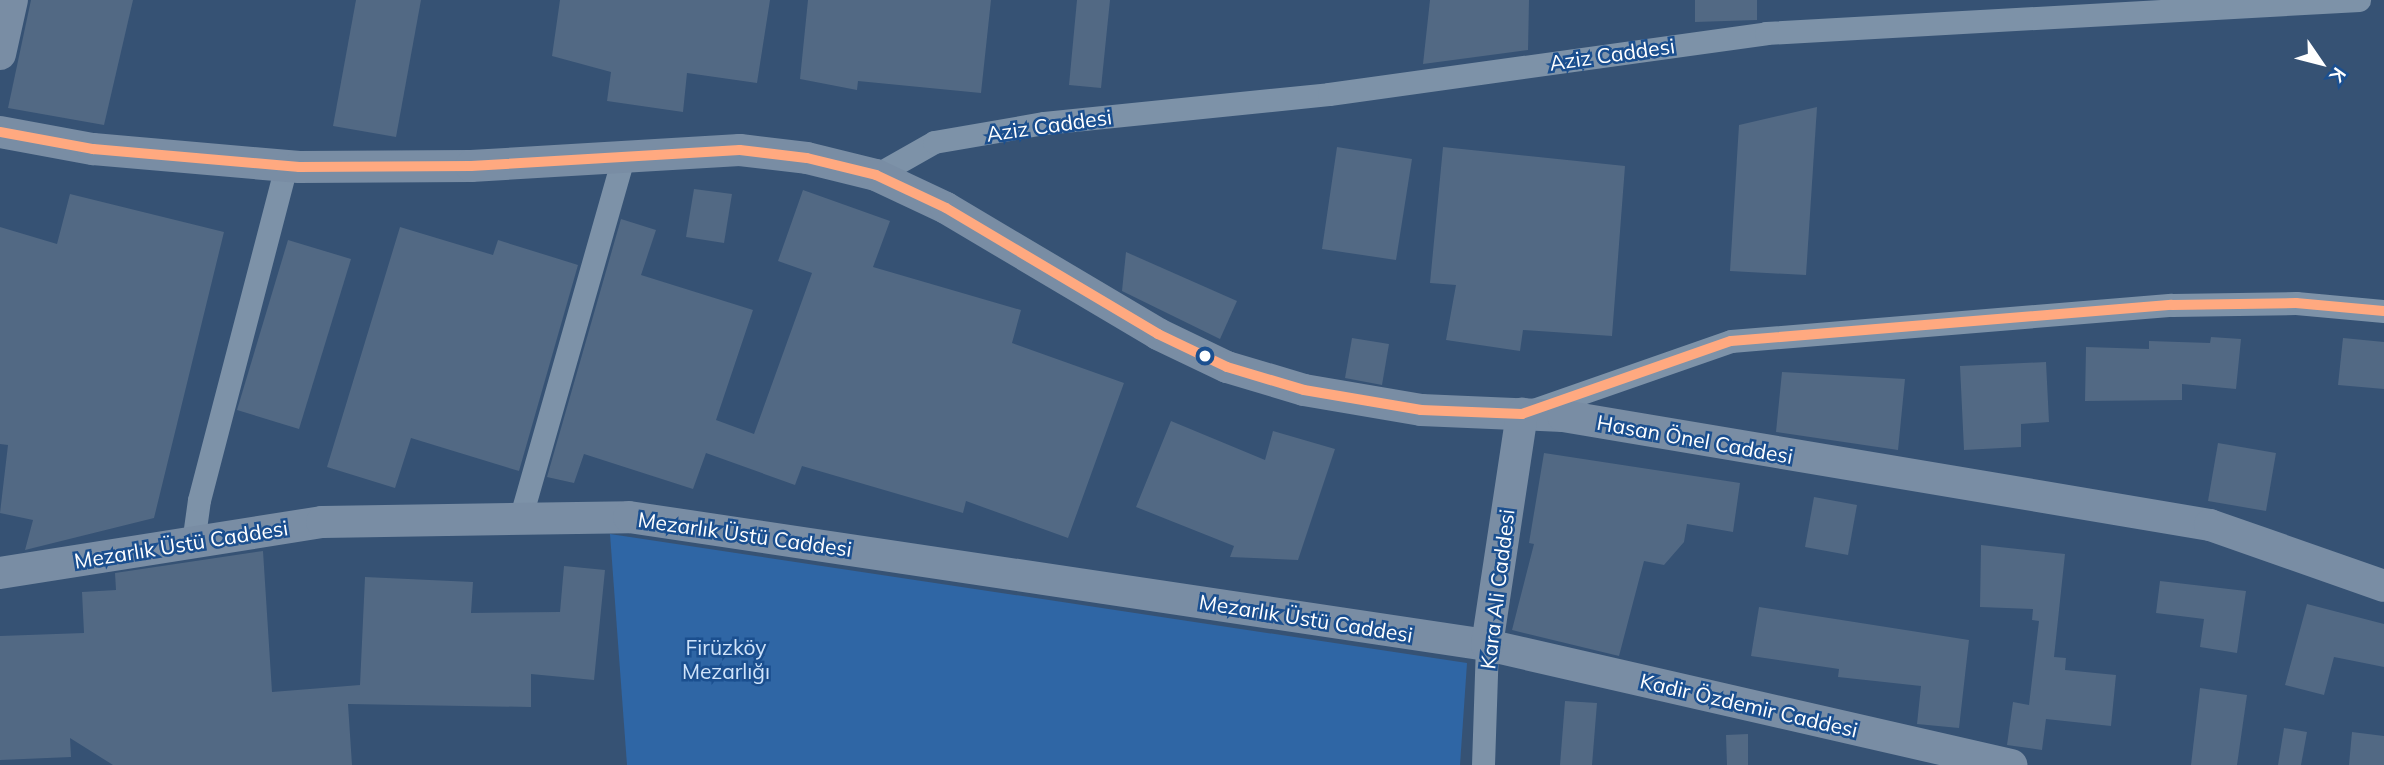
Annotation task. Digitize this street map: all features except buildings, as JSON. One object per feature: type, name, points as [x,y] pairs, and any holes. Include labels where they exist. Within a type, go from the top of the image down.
[{"type":"street","points":[[0,54],[12,0]]},
{"type":"street","name":"Aziz Caddesi","points":[[876,175],[934,142],[1044,123],[1329,94],[1766,33],[2359,0]]},
{"type":"street","name":"Hasan Önel Caddesi","points":[[0,132],[93,149],[286,166],[471,166],[740,150],[876,175],[946,208],[1158,334],[1227,367],[1304,390],[1421,410],[1563,416],[2210,526],[2384,586]]},
{"type":"street","points":[[521,516],[623,157]]},
{"type":"street","points":[[193,543],[199,500],[286,166]]},
{"type":"street","points":[[1522,414],[1731,341],[2172,305],[2296,303],[2384,311]]},
{"type":"street","name":"Kara Ali Caddesi","points":[[1483,765],[1487,645],[1522,414]]},
{"type":"street","name":"Mezarlık Üstü Caddesi","points":[[0,573],[322,522],[521,516],[629,517],[1487,645]]},
{"type":"street","name":"Kadir Özdemir Caddesi","points":[[1487,645],[2011,765]]},
{"type":"green space","name":"Firüzköy Mezarlığı","points":[[610,534],[1467,663],[1460,765],[627,765]]},
{"type":"transit line","points":[[0,132],[93,149],[299,167],[471,166],[740,150],[807,158],[876,175],[946,208],[1158,334],[1227,367],[1304,390],[1421,410],[1522,414],[1731,341],[2172,305],[2296,303],[2384,311]]}]
